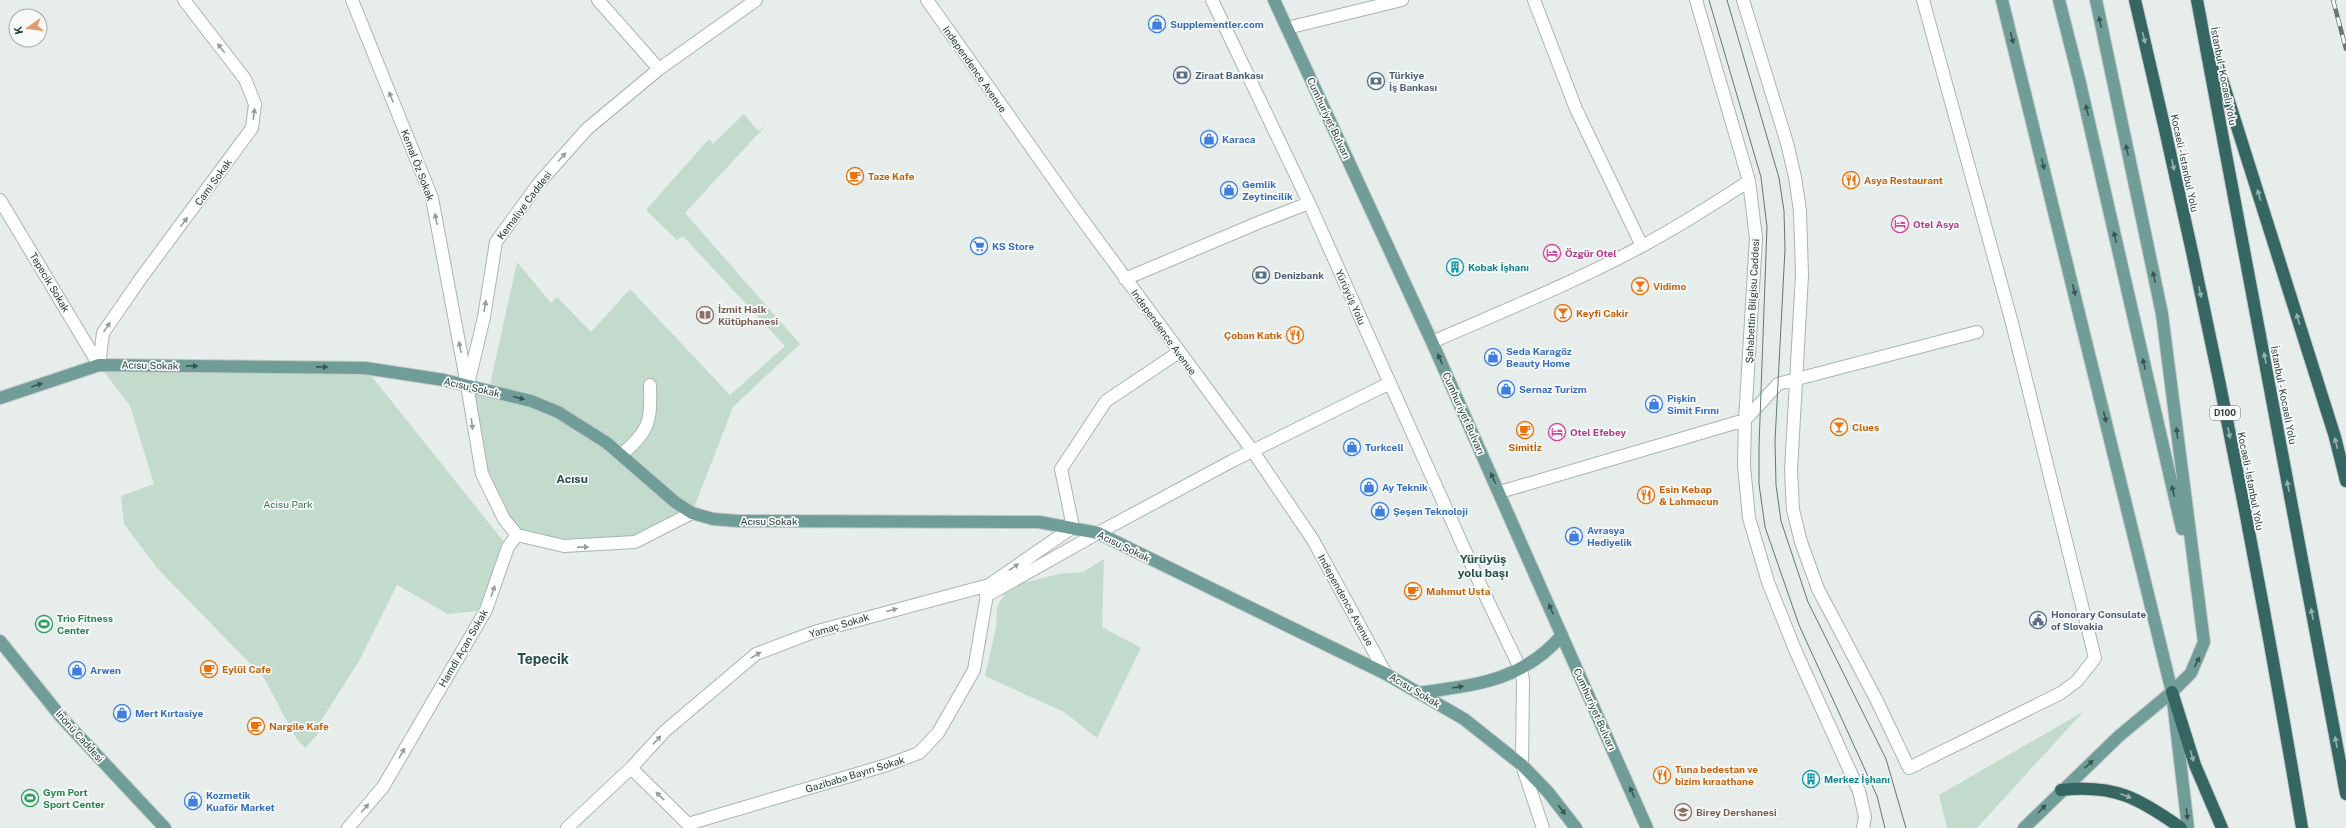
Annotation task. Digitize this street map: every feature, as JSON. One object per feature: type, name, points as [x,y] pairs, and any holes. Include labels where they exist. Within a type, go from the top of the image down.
[{"type":"highway","name":"Kocaeli - İstanbul Yolu","points":[[2135,0],[2170,150],[2221,392],[2280,694],[2302,828]]},
{"type":"highway","points":[[2198,1],[2335,437],[2346,481]]},
{"type":"highway","name":"İstanbul - Kocaeli Yolu","points":[[2198,1],[2346,794]]},
{"type":"highway","points":[[2172,692],[2195,765],[2222,828]]},
{"type":"highway","points":[[2061,790],[2085,787],[2109,789],[2134,799],[2181,828]]},
{"type":"main road","name":"Cumhuriyet Bulvarı","points":[[1274,0],[1500,492],[1647,828]]},
{"type":"main road","points":[[2002,0],[2172,692],[2188,828]]},
{"type":"main road","points":[[2059,0],[2080,83],[2197,597]]},
{"type":"main road","points":[[2024,828],[2061,790],[2119,736],[2172,692],[2191,673],[2204,642],[2197,597],[2162,314],[2096,0]]},
{"type":"main road","name":"Acısu Sokak","points":[[0,398],[99,365],[365,368],[467,385],[531,401],[558,412],[607,443],[675,502],[692,513],[713,519],[738,521],[963,520],[1039,522],[1073,527],[1098,533],[1386,674],[1464,719],[1522,765],[1548,792],[1576,828]]},
{"type":"main road","points":[[1419,693],[1477,684],[1498,679],[1521,670],[1543,655],[1562,635]]},
{"type":"main road","name":"İnönü Caddesi","points":[[2,648],[62,718],[165,828]]},
{"type":"street","name":"Cami Sokak","points":[[99,365],[103,333],[141,278],[252,128],[255,104],[245,79],[184,0]]},
{"type":"street","name":"Kemal Öz Sokak","points":[[352,0],[432,198],[482,474],[504,519],[517,534]]},
{"type":"street","points":[[598,0],[659,69]]},
{"type":"street","name":"Kemaliye Caddesi","points":[[467,385],[484,317],[496,242],[539,183],[587,129],[659,69],[756,0]]},
{"type":"street","name":"Independence Avenue","points":[[927,0],[983,82],[1125,279],[1252,450],[1313,540],[1386,674]]},
{"type":"street","name":"Yürüyüş Yolu","points":[[1212,0],[1309,203],[1485,596],[1521,670]]},
{"type":"street","points":[[1287,28],[1402,0]]},
{"type":"street","points":[[1534,0],[1576,109],[1642,246]]},
{"type":"street","name":"Şahabettin Bilgisu Caddesi","points":[[1696,0],[1749,181],[1756,238],[1745,420],[1744,466],[1749,518],[1768,582],[1796,652],[1859,791],[1865,817],[1863,828]]},
{"type":"street","points":[[1743,0],[1787,144],[1796,184],[1800,211],[1802,275],[1791,470],[1793,510],[1801,542],[1818,589],[1876,699],[1910,768],[2061,692],[2077,682],[2095,658],[2012,323],[1923,0]]},
{"type":"street","points":[[1432,342],[1567,282],[1642,246],[1702,212],[1749,181]]},
{"type":"street","name":"Tepecik Sokak","points":[[0,200],[99,365]]},
{"type":"street","points":[[1125,279],[1309,203]]},
{"type":"street","points":[[1500,492],[1745,420],[1778,384],[1978,332]]},
{"type":"street","points":[[1073,527],[1061,469],[1106,401],[1179,352]]},
{"type":"street","points":[[987,591],[1252,450],[1390,383]]},
{"type":"street","points":[[621,455],[639,439],[651,415],[650,385]]},
{"type":"street","points":[[517,534],[564,546],[635,542],[692,513]]},
{"type":"street","name":"Yamaç Sokak","points":[[567,828],[631,768],[665,731],[756,654],[814,632],[987,591],[1073,527]]},
{"type":"street","name":"Hamdi Açan Sokak","points":[[348,828],[383,787],[486,610],[508,547],[517,534]]},
{"type":"street","name":"Gazibaba Bayırı Sokak","points":[[631,768],[690,826],[887,765],[919,753],[938,733],[974,670],[987,591]]},
{"type":"street","points":[[1521,670],[1523,680],[1522,765],[1543,828]]},
{"type":"green space","points":[[744,114],[758,131],[766,125],[685,213],[800,344],[733,407],[692,513],[635,542],[585,547],[517,535],[493,497],[467,385],[489,390],[517,262],[551,303],[557,297],[591,332],[630,289],[730,395],[785,346],[683,236],[677,240],[646,210],[709,139],[713,144]]},
{"type":"green space","name":"Acisu Park","points":[[99,365],[365,368],[508,547],[486,610],[448,614],[397,585],[359,661],[317,727],[318,734],[305,748],[296,738],[264,678],[158,569],[124,524],[121,496],[154,484],[130,406]]},
{"type":"green space","points":[[1104,559],[1102,627],[1141,648],[1097,738],[1064,712],[985,676],[996,628],[997,607],[1005,593],[1023,583],[1059,574],[1083,572]]},
{"type":"green space","points":[[2083,712],[1977,828],[1947,828],[1939,795]]},
{"type":"tram line","points":[[1709,0],[1761,177],[1767,227],[1759,446],[1759,484],[1765,527],[1799,625],[1877,796],[1885,828]]},
{"type":"tram line","points":[[1727,0],[1779,178],[1784,211],[1785,249],[1775,441],[1776,485],[1781,521],[1808,602],[1886,759],[1906,828]]},
{"type":"railway","points":[[2333,0],[2346,49]]},
{"type":"place","name":"Supplementler.com","points":[[1157,24]]},
{"type":"place","name":"Ziraat Bankası","points":[[1182,75]]},
{"type":"place","name":"Türkiye İş Bankası","points":[[1376,81]]},
{"type":"place","name":"Karaca","points":[[1209,139]]},
{"type":"place","name":"Taze Kafe","points":[[855,176]]},
{"type":"place","name":"Asya Restaurant","points":[[1851,180]]},
{"type":"place","name":"Gemlik Zeytincilik","points":[[1229,190]]},
{"type":"place","name":"Otel Asya","points":[[1900,224]]},
{"type":"place","name":"KS Store","points":[[979,246]]},
{"type":"place","name":"Özgür Otel","points":[[1552,253]]},
{"type":"place","name":"Kobak İşhanı","points":[[1455,267]]},
{"type":"place","name":"Denizbank","points":[[1261,275]]},
{"type":"place","name":"Vidimo","points":[[1640,286]]},
{"type":"place","name":"Keyfi Cakir","points":[[1563,313]]},
{"type":"place","name":"İzmit Halk Kütüphanesi","points":[[705,315]]},
{"type":"place","name":"Çoban Katık","points":[[1295,335]]},
{"type":"place","name":"Seda Karagöz Beauty Home","points":[[1493,357]]},
{"type":"place","name":"Sernaz Turizm","points":[[1506,389]]},
{"type":"place","name":"Pişkin Simit Fırını","points":[[1654,404]]},
{"type":"place","name":"Clues","points":[[1839,427]]},
{"type":"place","name":"Simitİz","points":[[1525,430]]},
{"type":"place","name":"Otel Efebey","points":[[1557,432]]},
{"type":"place","name":"Turkcell","points":[[1352,447]]},
{"type":"place","name":"Ay Teknik","points":[[1369,487]]},
{"type":"place","name":"Esin Kebap & Lahmacun","points":[[1646,495]]},
{"type":"place","name":"Şeşen Teknoloji","points":[[1380,511]]},
{"type":"place","name":"Avrasya Hediyelik","points":[[1574,536]]},
{"type":"place","name":"Mahmut Usta","points":[[1413,591]]},
{"type":"place","name":"Honorary Consulate of Slovakia","points":[[2038,620]]},
{"type":"place","name":"Trio Fitness Center","points":[[44,624]]},
{"type":"place","name":"Eylül Cafe","points":[[209,669]]},
{"type":"place","name":"Arwen","points":[[77,670]]},
{"type":"place","name":"Mert Kırtasiye","points":[[122,713]]},
{"type":"place","name":"Nargile Kafe","points":[[256,726]]},
{"type":"place","name":"Tuna bedestan ve bizim kıraathane","points":[[1662,775]]},
{"type":"place","name":"Merkez İşhanı","points":[[1811,779]]},
{"type":"place","name":"Gym Port Sport Center","points":[[30,798]]},
{"type":"place","name":"Kozmetik Kuaför Market","points":[[193,801]]},
{"type":"place","name":"Birey Dershanesi","points":[[1683,812]]},
{"type":"district","name":"Acısu","points":[[572,479]]},
{"type":"district","name":"Yürüyüş yolu başı","points":[[1483,566]]},
{"type":"district","name":"Tepecik","points":[[543,659]]}]
